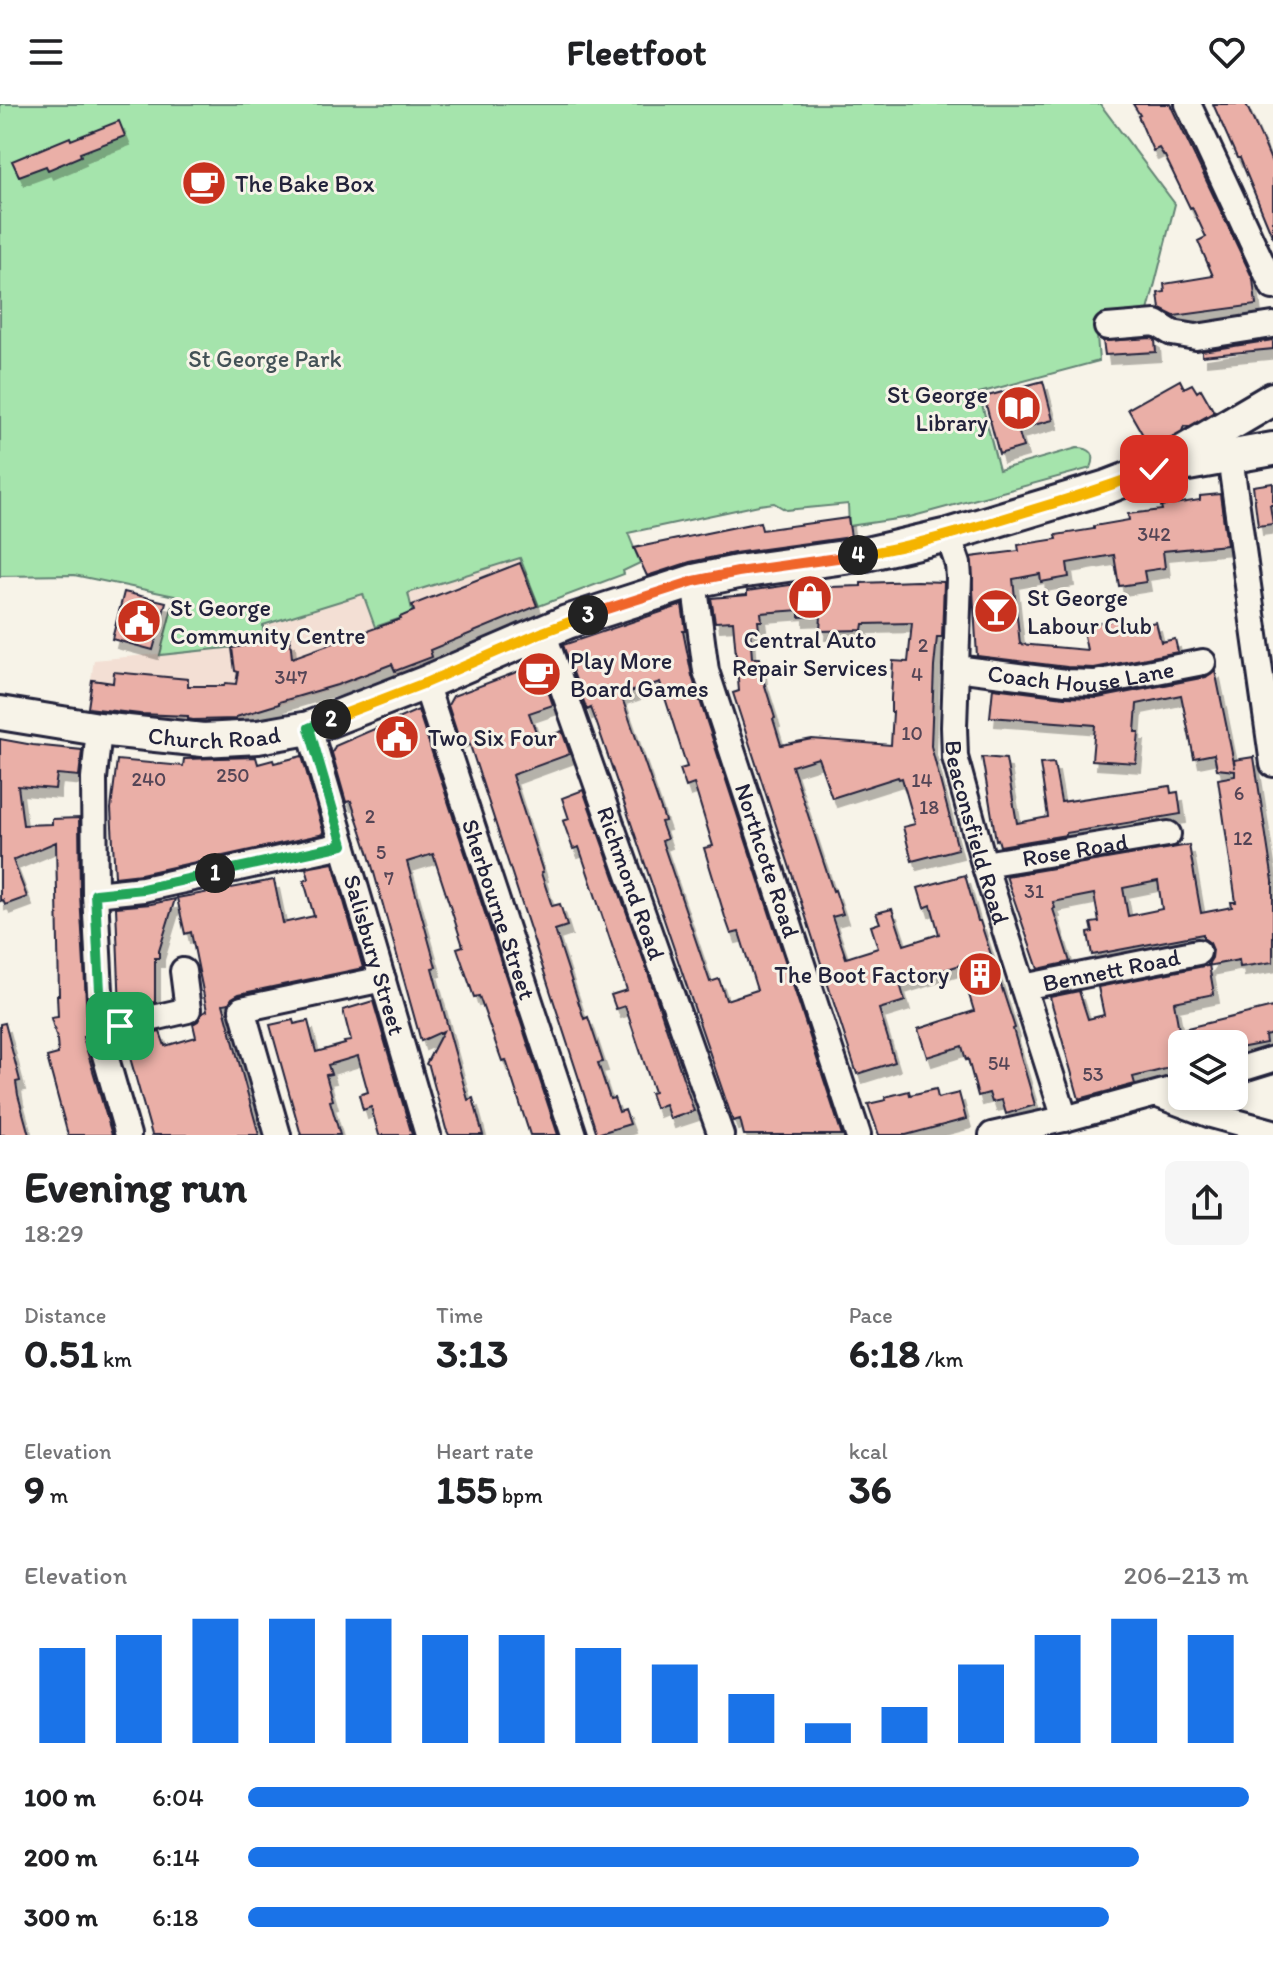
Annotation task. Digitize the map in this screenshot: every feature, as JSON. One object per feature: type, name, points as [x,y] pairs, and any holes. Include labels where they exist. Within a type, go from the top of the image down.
[{"type":"main road","name":"Church Road","points":[[0,713],[99,729],[203,740],[258,737],[309,728],[543,632],[694,581],[866,554],[948,535],[1107,487],[1154,469],[1273,399]]},
{"type":"main road","points":[[1230,457],[1237,419]]},
{"type":"main road","points":[[1154,469],[1273,449]]},
{"type":"street","points":[[1188,104],[1273,287]]},
{"type":"street","points":[[1107,327],[1156,323],[1172,333],[1196,337],[1273,325]]},
{"type":"street","points":[[1230,457],[1267,688],[1273,764]]},
{"type":"street","name":"Beaconsfield Road","points":[[948,535],[959,569],[955,757],[984,864],[1065,1119]]},
{"type":"street","name":"Northcote Road","points":[[694,581],[706,671],[858,1135]]},
{"type":"street","name":"Richmond Road","points":[[543,632],[721,1135]]},
{"type":"street","name":"Coach House Lane","points":[[956,668],[1095,683],[1203,662]]},
{"type":"street","name":"Sherbourne Street","points":[[425,683],[574,1135]]},
{"type":"street","name":"Salisbury Street","points":[[309,728],[428,1135]]},
{"type":"street","points":[[99,729],[94,779],[95,894],[102,1030],[105,1055],[128,1135]]},
{"type":"street","name":"Rose Road","points":[[984,864],[1168,834]]},
{"type":"street","points":[[95,894],[143,889],[343,845]]},
{"type":"street","name":"Bennett Road","points":[[1023,987],[1198,952]]},
{"type":"street","points":[[102,1030],[188,1010],[183,971]]},
{"type":"street","points":[[278,1135],[242,1009],[383,979]]},
{"type":"street","points":[[1248,1067],[1273,1059]]},
{"type":"street","points":[[992,1135],[1168,1092]]},
{"type":"street","points":[[1158,1095],[1211,1115],[1273,1132]]},
{"type":"shaded area","points":[[520,558],[539,606],[432,650],[434,658],[395,674],[391,666],[344,685],[236,720],[187,722],[186,718],[86,712],[94,660],[263,644],[262,625],[363,594],[375,626],[407,593]]},
{"type":"green space","name":"St George Park","points":[[0,104],[1100,104],[1175,204],[1148,311],[1096,323],[1099,361],[979,393],[999,470],[1077,448],[1092,453],[1091,468],[910,517],[849,526],[848,504],[786,510],[774,503],[759,505],[628,533],[640,563],[623,571],[624,574],[539,606],[520,558],[408,593],[413,614],[375,627],[363,594],[263,625],[263,644],[160,655],[175,596],[74,575],[0,576]]},
{"type":"building","points":[[1133,104],[1170,104],[1253,279],[1256,305],[1174,316],[1160,309],[1158,293],[1165,292],[1164,284],[1213,276],[1198,241],[1206,237],[1165,156],[1159,148],[1153,151]]},
{"type":"building","points":[[1213,104],[1246,104],[1265,146],[1273,165],[1273,238],[1240,158],[1237,158]]},
{"type":"building","points":[[119,121],[125,136],[80,153],[81,156],[48,170],[46,166],[19,176],[12,161],[70,137],[71,140]]},
{"type":"building","points":[[1152,338],[1156,352],[1105,355],[1103,341]]},
{"type":"building","points":[[1273,340],[1273,349],[1202,356],[1202,351]]},
{"type":"building","points":[[1180,380],[1184,388],[1192,384],[1197,392],[1201,389],[1214,412],[1188,427],[1184,426],[1182,431],[1143,453],[1135,439],[1143,435],[1128,409]]},
{"type":"building","name":"St George Library","points":[[1043,381],[1053,420],[1018,429],[1023,447],[999,454],[984,397]]},
{"type":"building","points":[[1273,483],[1273,505],[1270,505],[1273,524],[1258,526],[1253,486]]},
{"type":"building","points":[[1220,494],[1227,545],[1163,551],[1165,568],[1144,571],[1146,582],[1119,586],[1114,555],[1067,563],[1069,577],[1041,582],[1040,574],[1013,579],[1020,644],[1087,650],[1082,626],[1117,619],[1119,630],[1156,622],[1161,642],[1175,639],[1178,652],[1094,668],[977,656],[971,557],[1019,551],[1018,545],[1057,539],[1056,535],[1129,520],[1128,514],[1162,510],[1161,506]]},
{"type":"building","points":[[848,518],[851,537],[734,553],[690,562],[647,576],[634,548],[760,522],[762,530]]},
{"type":"building","points":[[520,563],[537,606],[430,650],[432,657],[395,671],[392,664],[236,719],[193,720],[188,716],[88,708],[92,680],[113,683],[114,672],[188,679],[188,686],[236,684],[238,672],[235,671],[232,648],[290,638],[292,658],[401,619],[414,611],[412,605]]},
{"type":"building","points":[[944,582],[942,637],[937,637],[934,667],[931,746],[958,849],[912,861],[903,827],[915,824],[902,778],[832,798],[818,758],[792,766],[843,914],[832,917],[846,958],[878,948],[871,926],[880,923],[876,913],[892,909],[904,945],[939,934],[931,905],[924,908],[918,888],[965,875],[1015,1028],[1035,1105],[1006,1114],[1002,1100],[992,1102],[989,1093],[978,1096],[962,1046],[927,1057],[918,1029],[974,1011],[960,965],[900,984],[905,1001],[879,1009],[895,1062],[857,1074],[733,693],[739,691],[733,621],[715,622],[711,598],[747,595],[747,591],[797,584],[797,588],[861,586],[861,583]],"holes":[[[799,610],[799,617],[821,616],[820,631],[862,630],[863,624],[912,623],[908,662],[893,661],[891,745],[812,739],[781,745],[760,658],[752,658],[750,630],[759,630],[761,613]]]},
{"type":"building","name":"St George Community Centre","points":[[124,592],[166,602],[153,650],[112,639]]},
{"type":"building","points":[[682,605],[686,631],[683,631],[692,676],[842,1135],[744,1135],[740,1119],[733,1121],[596,721],[591,708],[587,710],[563,645]],"holes":[[[660,682],[687,767],[680,769],[686,787],[694,784],[713,846],[704,848],[725,917],[731,934],[739,932],[757,990],[726,1000],[719,979],[710,982],[662,841],[667,839],[661,822],[665,821],[621,695]]]},
{"type":"building","points":[[538,664],[553,705],[529,713],[539,740],[562,731],[570,754],[512,775],[552,906],[560,904],[567,926],[555,930],[584,1019],[588,1017],[603,1062],[598,1063],[610,1099],[614,1098],[619,1112],[625,1110],[630,1124],[597,1134],[467,736],[459,739],[448,705],[453,696]]},
{"type":"building","points":[[1215,670],[1235,768],[1234,760],[1254,757],[1273,881],[1273,962],[1240,967],[1239,960],[1207,966],[1213,950],[1203,934],[1092,955],[1088,933],[1093,932],[1091,923],[1099,922],[1094,894],[1053,902],[1070,962],[1038,969],[1006,876],[1189,845],[1201,913],[1232,907],[1231,902],[1236,902],[1218,779],[1235,776],[1235,771],[1217,769],[1214,754],[1194,758],[1181,695],[1137,704],[1135,732],[1139,732],[1136,763],[1092,760],[1095,725],[990,717],[993,688],[1098,698],[1206,677]],"holes":[[[1158,881],[1162,909],[1128,916],[1123,888]]]},
{"type":"building","points":[[418,710],[558,1135],[530,1135],[506,1060],[502,1061],[479,996],[474,997],[457,948],[463,946],[433,854],[407,862],[468,1100],[473,1098],[483,1135],[449,1135],[446,1129],[426,1064],[443,1031],[421,1041],[369,855],[351,801],[346,802],[332,753],[335,746]]},
{"type":"building","points":[[0,739],[82,750],[79,776],[57,774],[55,789],[18,786],[23,825],[52,824],[52,819],[79,818],[88,1036],[83,1037],[112,1135],[68,1135],[47,1057],[58,1054],[51,1018],[58,1017],[59,995],[56,842],[13,860],[27,897],[5,905],[3,900],[0,901]]},
{"type":"building","points":[[302,756],[324,834],[115,877],[111,809],[117,760],[183,766],[184,759],[256,757],[258,764]]},
{"type":"building","points":[[982,757],[1006,759],[1017,823],[1048,817],[1040,764],[1054,763],[1061,802],[1170,786],[1171,793],[1178,792],[1181,814],[1000,846],[996,840]]},
{"type":"building","points":[[583,790],[694,1111],[670,1119],[665,1104],[655,1108],[650,1093],[654,1092],[625,1006],[616,1009],[611,995],[627,990],[579,847],[573,849],[563,821],[569,819],[562,798]]},
{"type":"building","points":[[333,863],[363,968],[239,994],[223,1004],[259,1135],[152,1135],[125,1040],[160,1032],[165,1046],[196,1037],[193,1024],[207,1011],[191,932],[185,934],[177,898],[274,880],[283,923],[314,916],[304,881],[309,879],[306,868]]},
{"type":"building","points":[[175,899],[159,958],[155,958],[155,1002],[120,1010],[116,907]]},
{"type":"building","points":[[1209,965],[1214,994],[1174,1002],[1179,1030],[1168,1030],[1168,1068],[1133,1077],[1135,1084],[1079,1099],[1050,997],[1079,991],[1088,1019],[1104,1015],[1098,987]]},
{"type":"building","points":[[373,1001],[412,1135],[379,1135],[371,1107],[363,1110],[359,1095],[368,1092],[358,1056],[328,1065],[331,1074],[326,1075],[333,1100],[330,1101],[340,1135],[301,1135],[270,1025],[293,1020],[294,1024],[308,1021],[316,1052],[351,1041],[343,1010]]},
{"type":"building","points":[[1273,1007],[1273,1034],[1265,1036],[1266,1043],[1248,1046],[1248,1030],[1179,1030]]},
{"type":"building","points":[[5,1023],[20,1081],[16,1082],[18,1095],[29,1135],[0,1135],[0,1024]]},
{"type":"building","points":[[936,1089],[938,1098],[959,1093],[966,1119],[906,1135],[879,1135],[868,1104],[909,1091],[910,1095]]},
{"type":"place","name":"The Bake Box","points":[[204,183]]},
{"type":"place","name":"St George Library","points":[[1019,408]]},
{"type":"place","name":"Central Auto Repair Services","points":[[810,597]]},
{"type":"place","name":"St George Labour Club","points":[[996,611]]},
{"type":"place","name":"St George Community Centre","points":[[139,621]]},
{"type":"place","name":"Play More Board Games","points":[[539,674]]},
{"type":"place","name":"Two Six Four","points":[[397,737]]},
{"type":"place","name":"The Boot Factory","points":[[980,974]]},
{"type":"route","points":[[120,1026],[102,1030],[95,894],[143,889],[343,845],[309,728],[425,683],[567,622],[694,581],[768,567],[834,560],[948,535],[1107,487],[1154,469]]}]
